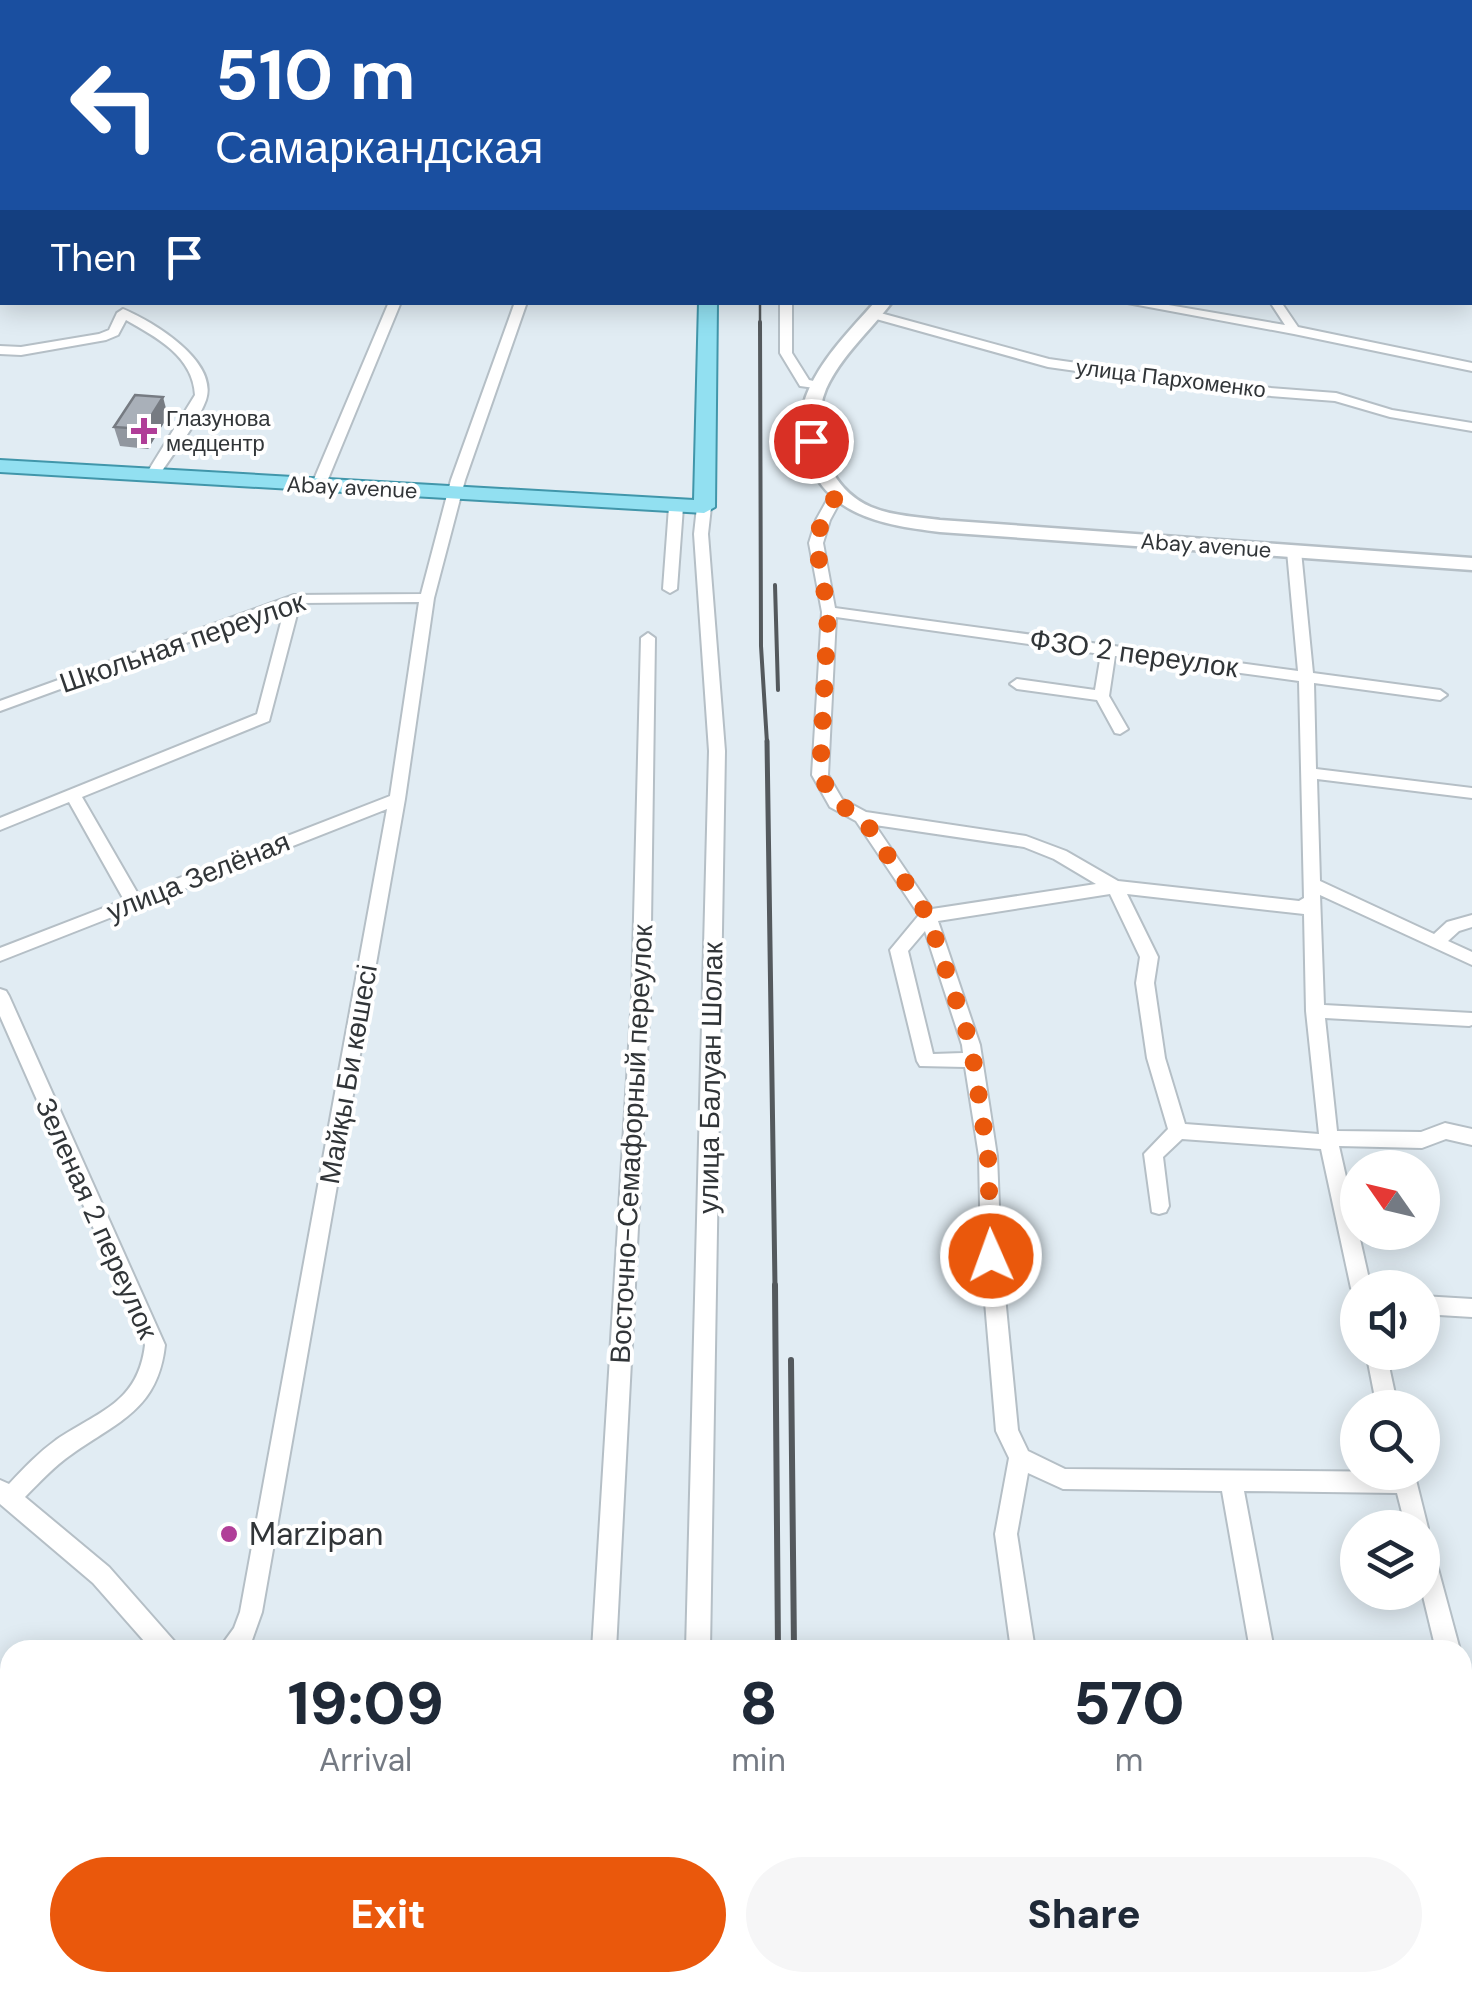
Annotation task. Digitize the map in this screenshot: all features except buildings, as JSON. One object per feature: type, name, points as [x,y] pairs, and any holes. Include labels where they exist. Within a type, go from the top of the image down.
[{"type":"main road","points":[[704,508],[708,305]]},
{"type":"main road","name":"Abay avenue","points":[[0,466],[704,508]]},
{"type":"street","points":[[319,484],[395,305]]},
{"type":"street","name":"Майқы Би көшесі","points":[[239,1640],[252,1612],[397,800],[428,598],[454,493],[521,305]]},
{"type":"street","points":[[786,305],[786,353],[804,383],[818,386]]},
{"type":"street","points":[[1145,305],[1294,330],[1472,367]]},
{"type":"street","points":[[1275,305],[1294,330]]},
{"type":"street","points":[[0,350],[21,351],[102,337],[114,332],[124,308],[179,350],[199,374],[201,397],[152,476]]},
{"type":"street","points":[[878,309],[818,386],[810,412],[811,441],[824,480],[836,496],[822,520],[816,543],[828,612],[820,775],[836,803],[862,817],[1026,842],[1060,855],[1115,887],[1149,957],[1145,982],[1156,1058],[1178,1132]]},
{"type":"street","name":"улица Пархоменко","points":[[878,309],[1048,363],[1232,389],[1336,397],[1390,413],[1472,427]]},
{"type":"street","name":"Abay avenue","points":[[836,496],[876,516],[940,526],[1472,564]]},
{"type":"street","points":[[670,589],[676,507]]},
{"type":"street","name":"улица Балуан Шолак","points":[[698,1640],[717,751],[701,534],[704,508]]},
{"type":"street","points":[[1294,551],[1306,676],[1315,1011],[1330,1140],[1357,1270]]},
{"type":"street","name":"Школьная переулок","points":[[0,706],[294,599],[428,598]]},
{"type":"street","points":[[0,824],[264,717],[294,599]]},
{"type":"street","name":"ФЗО 2 переулок","points":[[828,612],[1440,696]]},
{"type":"street","name":"Восточно-Семафорный переулок","points":[[605,1640],[641,997],[648,638]]},
{"type":"street","points":[[1109,650],[1102,696],[1120,730]]},
{"type":"street","points":[[1017,684],[1102,696]]},
{"type":"street","points":[[1308,773],[1472,793]]},
{"type":"street","points":[[72,796],[134,902]]},
{"type":"street","name":"улица Зелёная","points":[[0,955],[397,800]]},
{"type":"street","points":[[862,817],[928,916],[971,1045],[988,1156],[991,1256],[1007,1431],[1020,1458],[1006,1534],[1022,1640]]},
{"type":"street","points":[[972,1060],[926,1062],[899,950],[928,916],[1115,887],[1302,908],[1312,892]]},
{"type":"street","points":[[1312,892],[1472,959]]},
{"type":"street","points":[[1436,942],[1453,926],[1472,921]]},
{"type":"street","name":"Зеленая 2 переулок","points":[[0,996],[154,1345],[155,1367],[136,1400],[48,1459],[4,1495]]},
{"type":"street","points":[[1315,1011],[1469,1018]]},
{"type":"street","points":[[1159,1206],[1153,1154],[1178,1132],[1330,1140],[1422,1140],[1445,1131],[1472,1137]]},
{"type":"street","points":[[1440,1306],[1472,1308]]},
{"type":"street","points":[[1020,1458],[1064,1479],[1340,1479]]},
{"type":"street","points":[[1231,1480],[1260,1640]]},
{"type":"street","points":[[4,1495],[100,1576],[158,1640]]},
{"type":"street","points":[[1438,1610],[1445,1640]]},
{"type":"railway","points":[[760,305],[760,322]]},
{"type":"railway","points":[[760,322],[761,646],[767,743]]},
{"type":"railway","points":[[775,585],[778,690]]},
{"type":"railway","points":[[767,741],[775,1287]]},
{"type":"railway","points":[[775,1285],[778,1640]]},
{"type":"railway","points":[[791,1360],[794,1640]]},
{"type":"place","name":"Глазунова медцентр","points":[[144,431]]},
{"type":"place","name":"Marzipan","points":[[229,1534]]},
{"type":"route","points":[[811,441],[824,480],[836,496],[822,520],[816,543],[828,612],[820,775],[836,803],[862,817],[928,916],[971,1045],[988,1156],[991,1256]]}]
